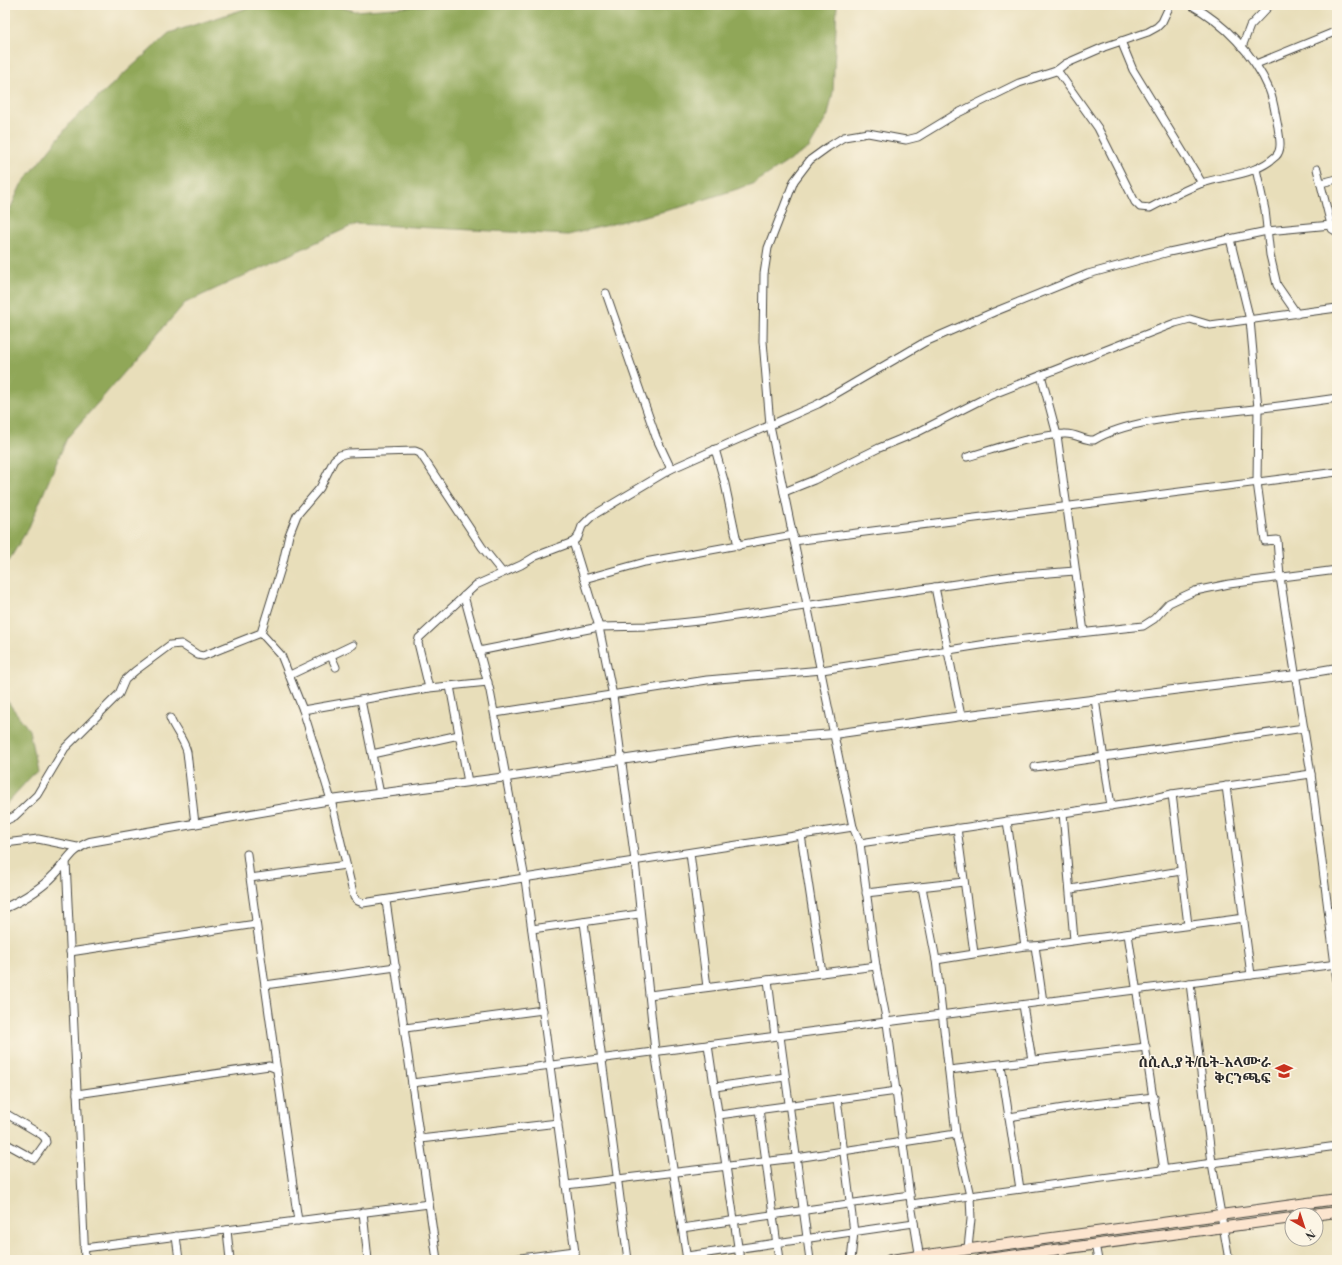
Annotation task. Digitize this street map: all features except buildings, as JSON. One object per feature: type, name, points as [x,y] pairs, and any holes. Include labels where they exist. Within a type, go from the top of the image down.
[{"type":"main road","points":[[890,1260],[920,1258],[968,1248],[1337,1199]]},
{"type":"main road","points":[[1324,1214],[1337,1212]]},
{"type":"main road","points":[[980,1260],[1222,1226],[1284,1219]]},
{"type":"street","points":[[920,1258],[910,1204],[897,1091],[887,1023],[876,966],[860,843],[853,827],[822,670],[770,425],[763,341],[764,274],[768,248],[794,181],[810,160],[844,137],[868,133],[906,140],[918,137],[956,114],[1006,89],[1057,70],[1071,62],[1157,27],[1162,22],[1169,5]]},
{"type":"street","points":[[1242,47],[1250,26],[1270,5]]},
{"type":"street","points":[[1057,70],[1098,128],[1138,206],[1142,208],[1150,208],[1202,183],[1256,169],[1278,153],[1280,144],[1273,103],[1269,90],[1256,64],[1242,47],[1214,20],[1194,6]]},
{"type":"street","points":[[1256,64],[1337,31]]},
{"type":"street","points":[[1121,41],[1133,70],[1202,183]]},
{"type":"street","points":[[1256,169],[1265,210],[1267,231],[1277,285],[1297,314]]},
{"type":"street","points":[[1317,169],[1331,225],[1333,231],[1337,232]]},
{"type":"street","points":[[1321,182],[1337,179]]},
{"type":"street","points":[[429,688],[418,643],[419,638],[464,596],[482,581],[521,565],[536,556],[573,542],[578,537],[582,526],[592,516],[671,469],[818,404],[925,342],[1008,306],[1088,274],[1169,252],[1267,231],[1331,225]]},
{"type":"street","points":[[1230,239],[1250,320],[1258,408],[1257,482],[1265,541],[1277,540],[1280,577],[1311,774],[1336,964],[1337,982]]},
{"type":"street","points":[[606,293],[656,438],[671,469]]},
{"type":"street","points":[[784,492],[814,480],[879,448],[918,432],[985,398],[1184,320],[1190,319],[1210,325],[1337,308]]},
{"type":"street","points":[[1041,375],[1057,435],[1084,632]]},
{"type":"street","points":[[967,457],[1024,441],[1057,435],[1074,434],[1094,440],[1105,433],[1135,425],[1337,398]]},
{"type":"street","points":[[715,449],[725,484],[738,546]]},
{"type":"street","points":[[261,633],[283,562],[289,535],[297,515],[320,488],[334,460],[340,455],[348,453],[415,451],[420,453],[482,547],[502,572]]},
{"type":"street","points":[[584,579],[645,562],[794,538],[1337,472]]},
{"type":"street","points":[[573,542],[599,627],[613,696],[620,759],[635,862],[639,914],[655,1051],[687,1258],[776,1243],[914,1223]]},
{"type":"street","points":[[479,651],[599,627],[651,626],[687,622],[1011,576],[1075,570]]},
{"type":"street","points":[[495,713],[613,696],[707,680],[822,670],[948,649],[1143,626],[1154,620],[1169,603],[1183,595],[1210,587],[1337,570]]},
{"type":"street","points":[[935,587],[961,716]]},
{"type":"street","points":[[464,596],[495,713],[525,879],[576,1260]]},
{"type":"street","points":[[261,633],[281,655],[290,675],[303,710],[331,800],[354,897],[363,903],[386,901],[853,827]]},
{"type":"street","points":[[5,821],[15,816],[37,795],[65,748],[119,694],[125,680],[170,645],[181,644],[198,655],[203,656],[261,633]]},
{"type":"street","points":[[290,675],[353,645]]},
{"type":"street","points":[[331,656],[336,667]]},
{"type":"street","points":[[5,908],[24,899],[54,876],[77,847],[90,842],[331,800],[507,777],[755,740],[834,734],[961,716],[1296,675],[1337,668]]},
{"type":"street","points":[[303,710],[429,688],[488,682]]},
{"type":"street","points":[[450,686],[468,782]]},
{"type":"street","points":[[1095,699],[1111,806]]},
{"type":"street","points":[[361,700],[380,794]]},
{"type":"street","points":[[170,718],[174,729],[185,744],[187,752],[195,824]]},
{"type":"street","points":[[1035,767],[1304,728]]},
{"type":"street","points":[[372,754],[459,735]]},
{"type":"street","points":[[860,843],[1111,806],[1172,794],[1311,774]]},
{"type":"street","points":[[1226,786],[1251,975]]},
{"type":"street","points":[[1172,794],[1188,925]]},
{"type":"street","points":[[1063,813],[1074,940]]},
{"type":"street","points":[[1007,821],[1025,946]]},
{"type":"street","points":[[957,828],[974,953]]},
{"type":"street","points":[[801,835],[822,973]]},
{"type":"street","points":[[5,843],[38,839],[77,847]]},
{"type":"street","points":[[690,853],[707,988]]},
{"type":"street","points":[[246,854],[298,1221]]},
{"type":"street","points":[[66,861],[85,1260]]},
{"type":"street","points":[[250,878],[346,865]]},
{"type":"street","points":[[1070,889],[1181,871]]},
{"type":"street","points":[[866,893],[964,882]]},
{"type":"street","points":[[922,887],[936,960],[956,1134],[970,1196],[972,1219],[968,1248]]},
{"type":"street","points":[[386,901],[437,1260]]},
{"type":"street","points":[[532,929],[639,914]]},
{"type":"street","points":[[936,960],[1025,946],[1035,946],[1244,918]]},
{"type":"street","points":[[584,922],[628,1260]]},
{"type":"street","points":[[70,952],[256,924]]},
{"type":"street","points":[[1128,934],[1164,1170]]},
{"type":"street","points":[[1035,946],[1043,1002]]},
{"type":"street","points":[[412,1083],[1336,964]]},
{"type":"street","points":[[649,995],[876,966]]},
{"type":"street","points":[[265,985],[396,967]]},
{"type":"street","points":[[768,980],[785,1077],[810,1260]]},
{"type":"street","points":[[1190,983],[1212,1163],[1228,1260]]},
{"type":"street","points":[[1023,1005],[1032,1060]]},
{"type":"street","points":[[405,1028],[543,1010]]},
{"type":"street","points":[[708,1045],[740,1260]]},
{"type":"street","points":[[949,1070],[1146,1047]]},
{"type":"street","points":[[1001,1065],[1020,1189]]},
{"type":"street","points":[[77,1094],[269,1066],[277,1069]]},
{"type":"street","points":[[715,1087],[785,1077]]},
{"type":"street","points":[[719,1115],[897,1091]]},
{"type":"street","points":[[1009,1116],[1076,1106],[1154,1097]]},
{"type":"street","points":[[837,1099],[854,1232],[851,1260]]},
{"type":"street","points":[[758,1109],[778,1260]]},
{"type":"street","points":[[5,1113],[42,1135],[46,1138],[46,1142],[34,1159],[5,1143]]},
{"type":"street","points":[[420,1139],[558,1123]]},
{"type":"street","points":[[566,1185],[674,1171],[796,1158],[956,1134]]},
{"type":"street","points":[[910,1204],[1337,1146]]},
{"type":"street","points":[[682,1228],[910,1195]]},
{"type":"street","points":[[84,1248],[429,1204]]},
{"type":"street","points":[[363,1212],[368,1260]]},
{"type":"street","points":[[227,1230],[230,1260]]},
{"type":"street","points":[[176,1236],[179,1260]]},
{"type":"street","points":[[1095,1244],[1098,1260]]},
{"type":"street","points":[[505,1260],[575,1251]]},
{"type":"green space","points":[[257,5],[331,5],[355,11],[434,5],[837,5],[833,92],[828,115],[809,148],[753,184],[681,207],[568,235],[356,224],[185,303],[67,438],[29,527],[5,567],[5,220],[21,185],[72,121],[169,33]]},
{"type":"green space","points":[[5,698],[29,730],[37,770],[5,805]]},
{"type":"place","name":"ሰሲሊያ ት/ቤት-አላሙራ ቅርንጫፍ","points":[[1284,1071]]}]
